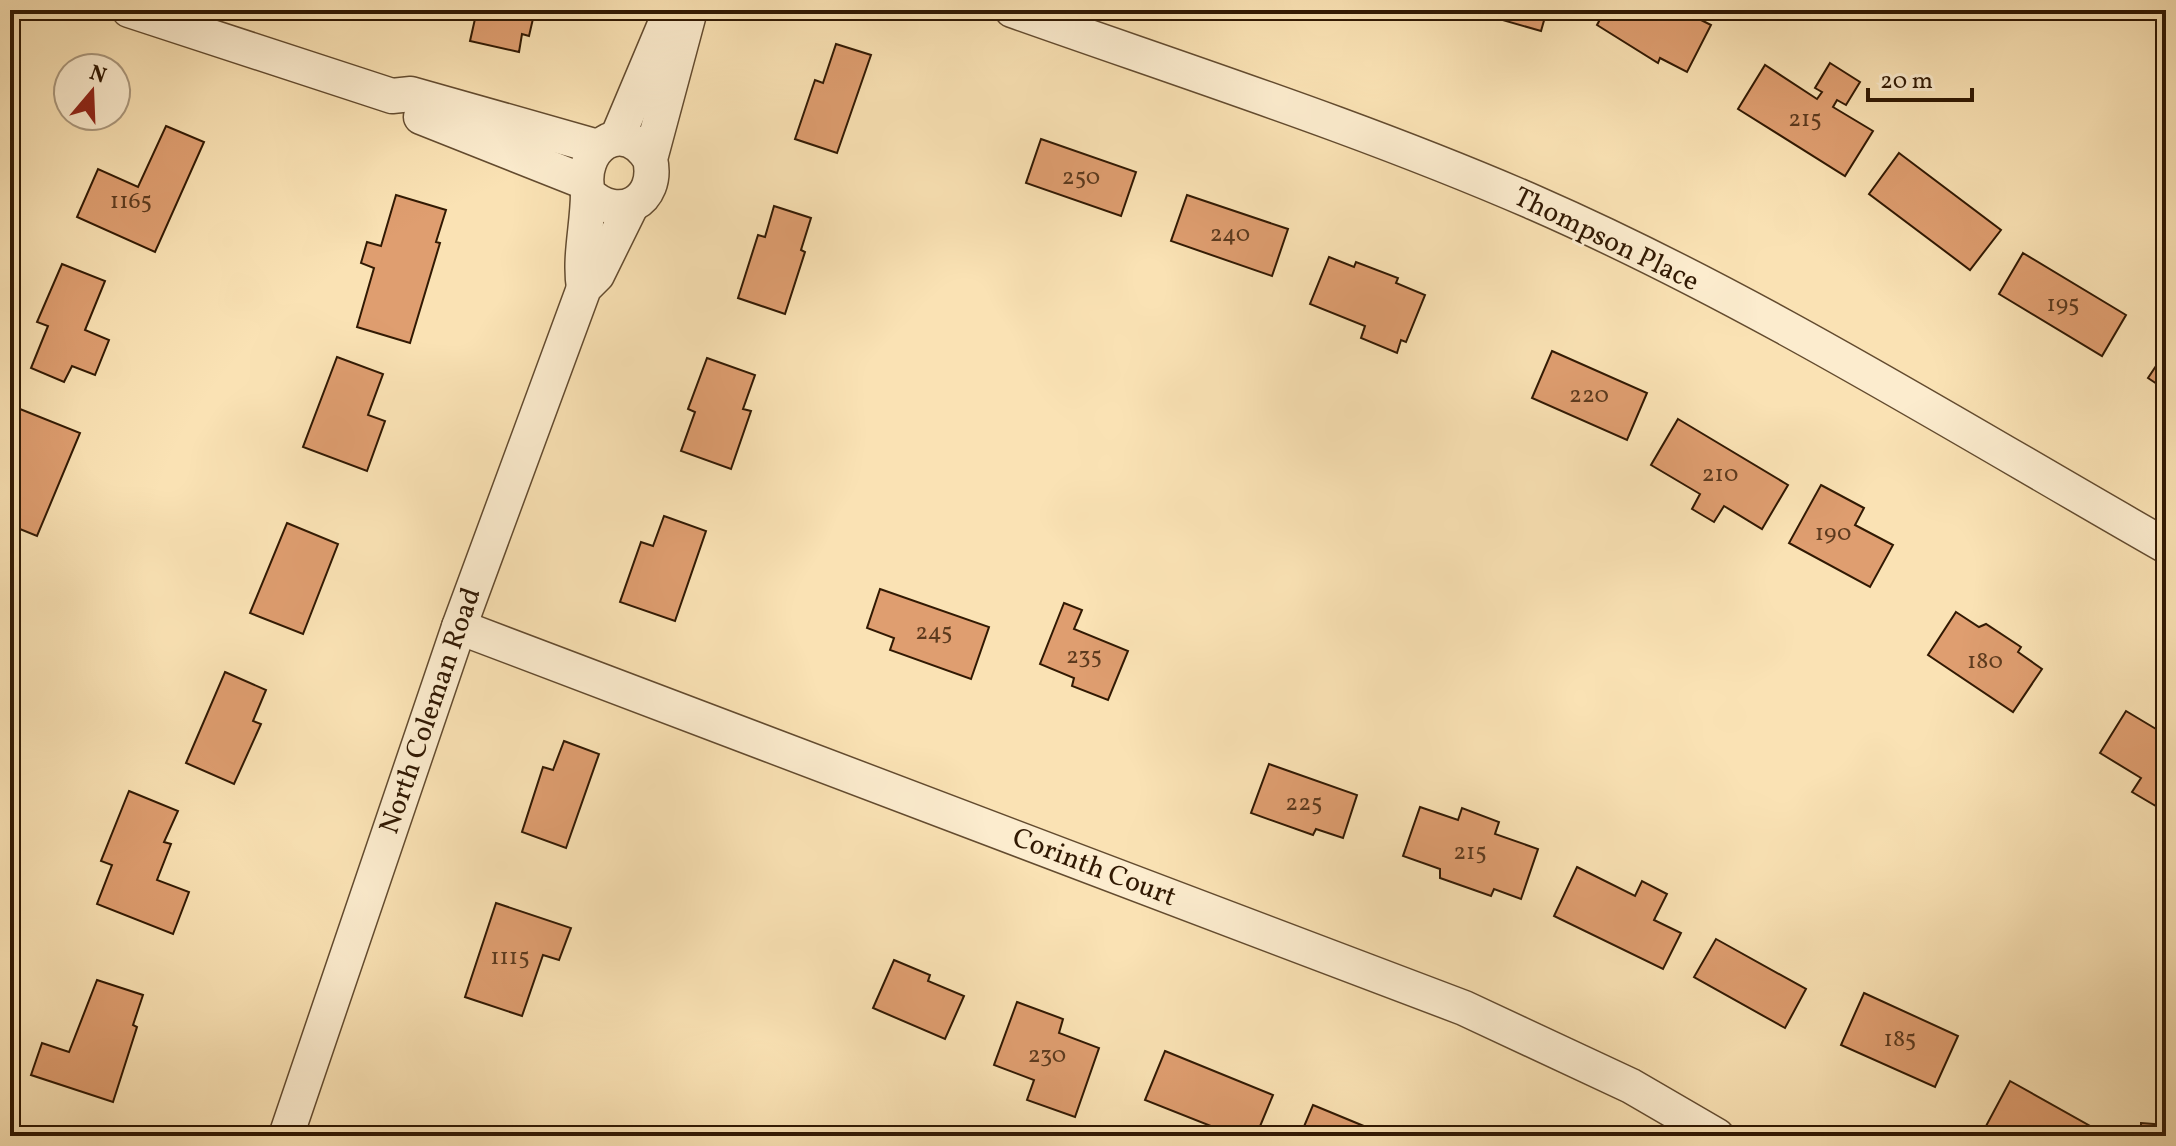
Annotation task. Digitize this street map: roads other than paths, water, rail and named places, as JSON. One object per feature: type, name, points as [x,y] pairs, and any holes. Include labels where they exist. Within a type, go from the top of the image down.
[{"type":"street","points":[[129,10],[392,96],[411,94],[607,142],[644,148],[653,172],[649,189],[630,208],[607,207],[586,188],[407,111],[392,96]]},
{"type":"street","points":[[586,188],[590,158],[607,142],[671,10]]},
{"type":"street","points":[[650,159],[690,10]]},
{"type":"street","name":"Thompson Place","points":[[1012,10],[1344,127],[1536,204],[1750,310],[2166,546]]},
{"type":"street","name":"North Coleman Road","points":[[584,288],[581,270],[588,231],[586,188]]},
{"type":"street","name":"North Coleman Road","points":[[286,1136],[459,627],[584,288],[597,275],[630,208]]},
{"type":"street","name":"Corinth Court","points":[[459,627],[1464,1008],[1631,1086],[1717,1136]]}]
